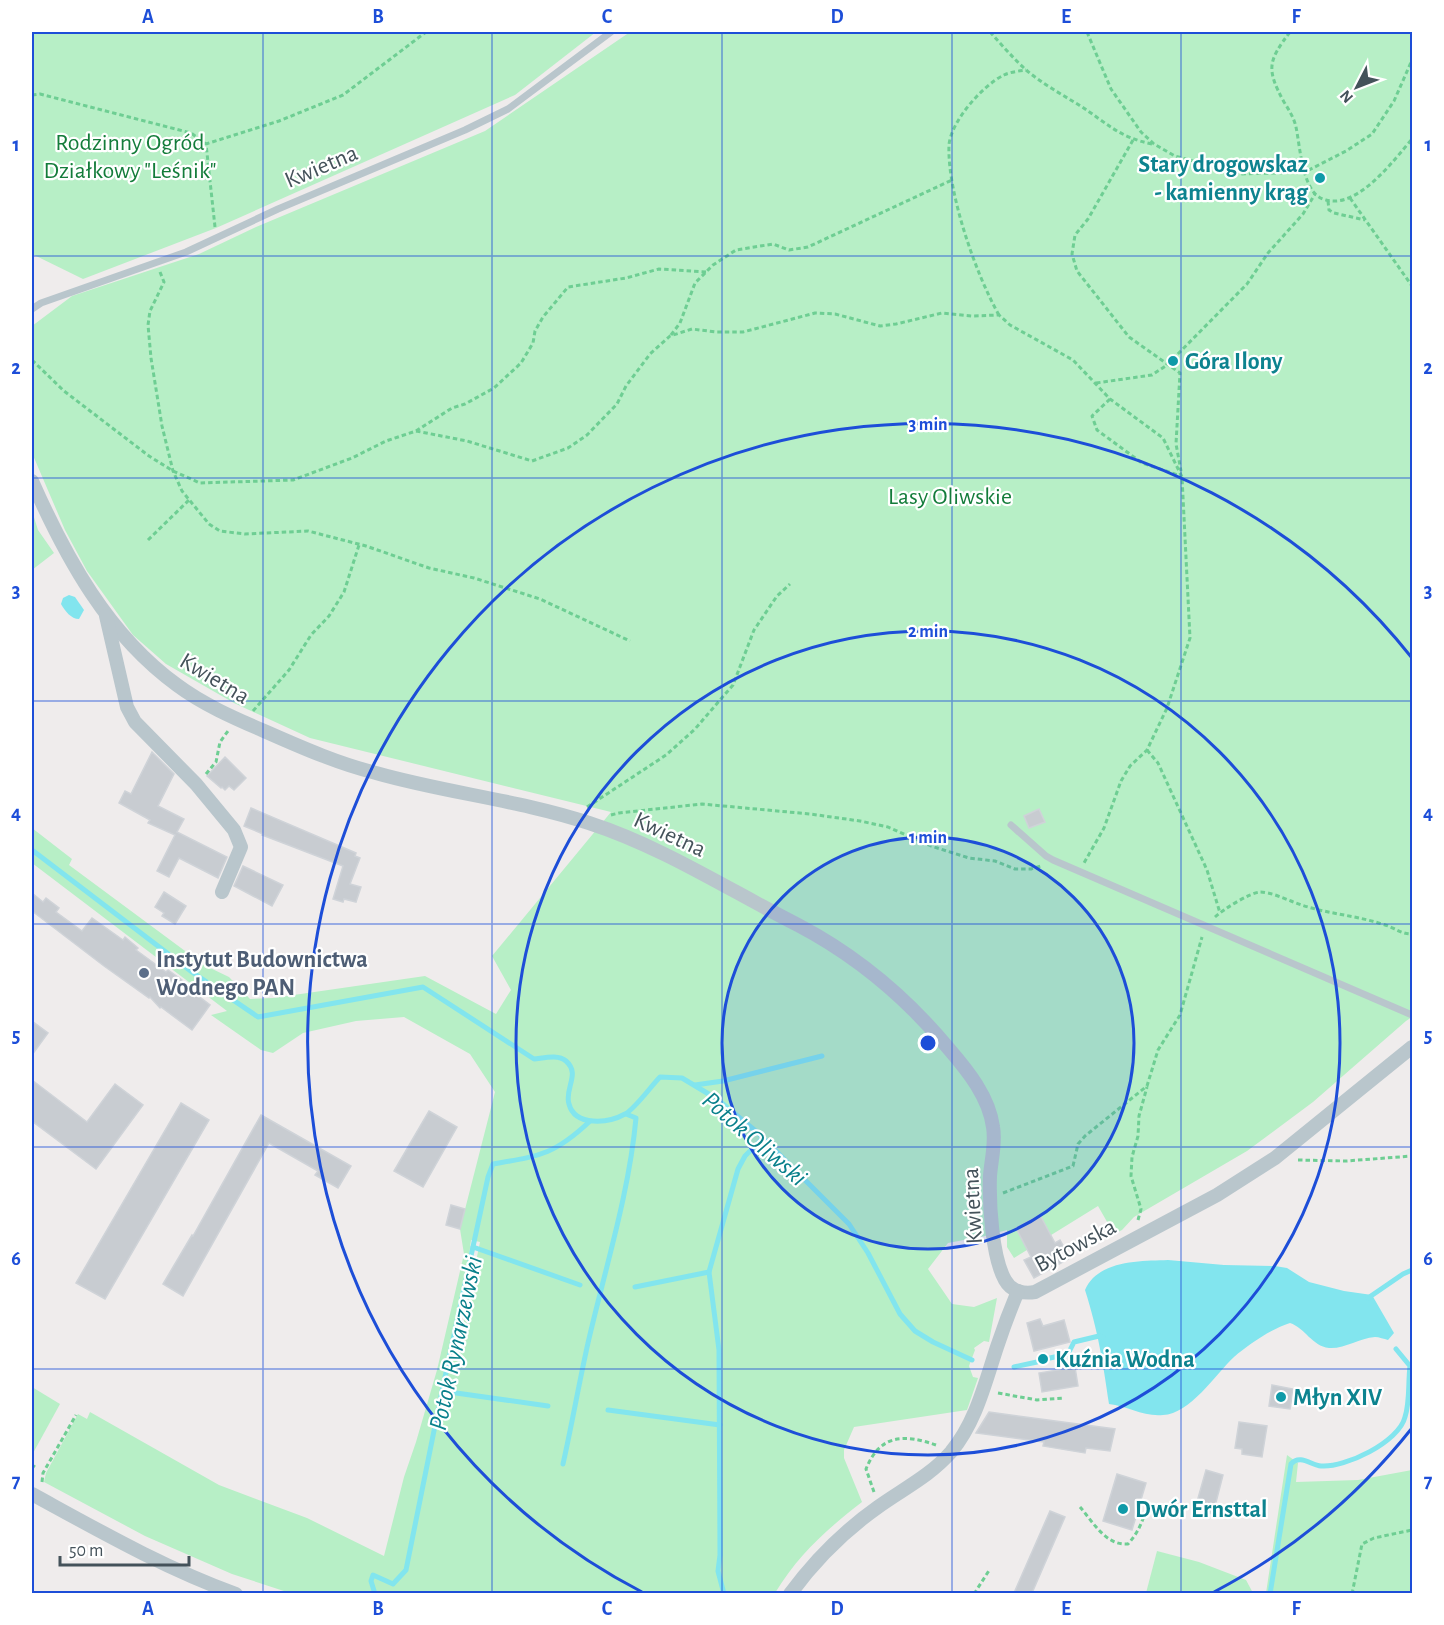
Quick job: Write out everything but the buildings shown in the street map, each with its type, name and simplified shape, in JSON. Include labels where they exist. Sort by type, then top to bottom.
[{"type":"street","name":"Kwietna","points":[[32,481],[58,538],[105,614],[146,659],[176,685],[202,702],[328,758],[378,774],[516,803],[589,823],[657,851],[828,940],[893,988],[925,1020],[967,1070],[987,1105],[994,1130],[990,1181],[993,1240],[1005,1282],[1018,1292]]},
{"type":"street","name":"Kwietna","points":[[105,614],[126,701],[135,722],[196,784],[234,830],[241,847],[222,892]]},
{"type":"street","name":"Bytowska","points":[[790,1593],[820,1556],[846,1531],[879,1506],[923,1478],[952,1450],[964,1433],[980,1400],[990,1387],[997,1348],[1018,1292],[1024,1294],[1035,1292],[1217,1195],[1275,1158],[1413,1047]]},
{"type":"street","points":[[37,1490],[176,1570],[236,1593]]},
{"type":"lane","name":"Kwietna","points":[[32,309],[41,303],[186,252],[278,209],[455,135],[508,109],[610,32]]},
{"type":"lane","points":[[1011,825],[1053,860],[1413,1015]]},
{"type":"path","points":[[206,144],[279,121],[343,95],[426,32]]},
{"type":"path","points":[[990,32],[1026,70],[1100,121],[1133,140],[1154,144]]},
{"type":"path","points":[[1087,32],[1111,89],[1135,125],[1154,144],[1174,156],[1240,174],[1305,171],[1346,151],[1372,134],[1394,101],[1413,60]]},
{"type":"path","points":[[1290,32],[1271,60],[1272,70],[1277,88],[1295,121],[1305,171],[1315,194],[1328,201],[1336,202],[1362,192],[1413,139]]},
{"type":"path","points":[[1026,70],[1005,74],[963,111],[949,143],[952,180],[970,246],[987,295],[999,315],[1010,325],[1073,360],[1110,399],[1163,438],[1182,477]]},
{"type":"path","points":[[32,95],[40,94],[190,133],[206,144],[218,238]]},
{"type":"path","points":[[1080,872],[1104,828],[1121,781],[1130,766],[1147,750],[1167,708],[1190,638],[1182,477],[1176,444],[1180,373],[1129,337],[1077,271],[1072,254],[1075,235],[1088,219],[1133,140]]},
{"type":"path","points":[[416,431],[467,441],[532,461],[568,448],[602,421],[617,404],[626,386],[650,354],[670,336],[680,323],[695,283],[736,250],[773,244],[789,250],[808,247],[952,180]]},
{"type":"path","points":[[1096,383],[1152,375],[1167,365],[1247,284],[1268,253],[1303,214],[1315,194]]},
{"type":"path","points":[[1350,198],[1413,286]]},
{"type":"path","points":[[1328,201],[1329,210],[1334,213],[1367,220]]},
{"type":"path","points":[[149,266],[158,270],[164,282],[150,311],[148,325],[162,426],[173,471],[189,500],[209,524],[220,531],[245,534],[308,531],[359,544],[429,568],[474,578],[540,599],[630,641]]},
{"type":"path","points":[[32,360],[64,392],[149,456],[173,471],[200,483],[293,480],[352,458],[386,441],[416,431],[452,408],[481,396],[521,363],[533,343],[535,331],[543,317],[568,287],[626,278],[659,269],[706,272]]},
{"type":"path","points":[[670,336],[692,329],[743,332],[815,313],[835,314],[880,326],[942,313],[972,316],[999,315]]},
{"type":"path","points":[[1110,399],[1092,416],[1097,430],[1142,463],[1182,477]]},
{"type":"path","points":[[148,540],[189,500]]},
{"type":"path","points":[[196,784],[216,762],[220,742],[230,728],[246,723],[255,707],[289,670],[311,635],[330,616],[344,592],[359,544]]},
{"type":"path","points":[[571,818],[666,755],[695,729],[733,685],[754,630],[777,596],[790,584]]},
{"type":"path","points":[[1147,750],[1158,763],[1207,870],[1220,913]]},
{"type":"path","points":[[589,823],[619,813],[702,804],[742,807],[810,814],[888,827],[931,846],[969,858],[995,861],[1015,869],[1031,869],[1053,860]]},
{"type":"path","points":[[1136,1228],[1141,1209],[1131,1176],[1139,1116],[1158,1050],[1180,1015],[1206,926],[1220,913],[1247,897],[1261,892],[1320,912],[1364,919],[1385,924],[1403,934],[1413,934]]},
{"type":"path","points":[[991,1197],[1073,1166],[1078,1144],[1085,1136],[1147,1086]]},
{"type":"path","points":[[1275,1158],[1346,1161],[1413,1156]]},
{"type":"path","points":[[990,1387],[1037,1400],[1064,1398]]},
{"type":"path","points":[[37,1490],[43,1473],[76,1415]]},
{"type":"path","points":[[879,1506],[866,1469],[871,1457],[881,1446],[899,1437],[916,1438],[952,1450]]},
{"type":"path","points":[[1080,1508],[1107,1539],[1122,1544],[1128,1544],[1134,1538],[1145,1514]]},
{"type":"path","points":[[1352,1593],[1362,1544],[1374,1538],[1413,1530]]},
{"type":"path","points":[[974,1593],[990,1569]]},
{"type":"green space","name":"Rodzinny Ogród Działkowy \"Leśnik\"","points":[[32,32],[596,32],[515,95],[216,228],[83,279],[32,254]]},
{"type":"green space","name":"Lasy Oliwskie","points":[[630,32],[1412,32],[1412,1017],[1313,1102],[1247,1151],[1134,1217],[1122,1230],[1114,1234],[1098,1206],[1014,1258],[1007,1247],[1007,1230],[948,1243],[928,1269],[952,1304],[974,1307],[997,1298],[989,1342],[984,1341],[974,1348],[969,1366],[973,1377],[978,1378],[967,1410],[854,1427],[844,1450],[844,1458],[862,1502],[814,1543],[775,1593],[290,1593],[232,1574],[145,1536],[44,1482],[46,1473],[78,1414],[87,1419],[90,1412],[219,1485],[307,1518],[384,1556],[404,1477],[437,1370],[464,1254],[460,1229],[495,1092],[470,1054],[404,1017],[356,1021],[303,1033],[273,1053],[261,1050],[211,1015],[227,1011],[32,863],[32,828],[72,859],[69,865],[204,965],[229,977],[250,999],[273,998],[425,976],[496,1014],[511,990],[492,956],[611,812],[310,738],[234,703],[166,664],[133,635],[87,571],[65,530],[32,453],[32,326],[72,296],[199,254],[256,227],[485,131]],"holes":[[[471,1240],[480,1242],[456,1360]]]},
{"type":"green space","points":[[32,511],[38,530],[54,553],[32,570]]},
{"type":"green space","points":[[32,1387],[60,1404],[32,1455]]},
{"type":"green space","points":[[1287,1455],[1298,1463],[1296,1482],[1358,1480],[1412,1470],[1412,1593],[1266,1593]]},
{"type":"green space","points":[[1157,1551],[1199,1562],[1246,1580],[1253,1593],[1146,1593]]},
{"type":"water","points":[[69,595],[75,597],[84,610],[79,619],[66,612],[61,604],[63,598]]},
{"type":"water","points":[[1168,1260],[1287,1268],[1309,1282],[1372,1295],[1394,1333],[1388,1340],[1377,1337],[1369,1338],[1341,1347],[1329,1348],[1318,1344],[1290,1323],[1246,1347],[1192,1401],[1173,1413],[1156,1415],[1109,1404],[1100,1347],[1085,1290],[1091,1280],[1100,1273],[1121,1264]]},
{"type":"waterway","name":"Potok Oliwski","points":[[32,850],[192,972],[258,1017],[423,987],[534,1059],[555,1057],[566,1061],[572,1071],[569,1104],[572,1111],[585,1120],[602,1121],[618,1117],[629,1112],[660,1077],[682,1078],[717,1099],[758,1133],[849,1224],[868,1253],[900,1314],[915,1331],[972,1360]]},
{"type":"waterway","points":[[695,1085],[723,1081],[822,1056]]},
{"type":"waterway","points":[[563,1464],[588,1343],[628,1175],[636,1118],[626,1114]]},
{"type":"waterway","name":"Potok Rynarzewski","points":[[375,1594],[371,1581],[373,1575],[393,1584],[406,1570],[442,1391],[488,1177],[493,1164],[534,1156],[555,1148],[589,1122]]},
{"type":"waterway","points":[[724,1594],[718,1571],[720,1555],[719,1350],[709,1272],[738,1169],[745,1156],[763,1138]]},
{"type":"waterway","points":[[473,1247],[580,1285]]},
{"type":"waterway","name":"Potok Oliwski","points":[[1368,1298],[1412,1270]]},
{"type":"waterway","points":[[635,1287],[709,1272]]},
{"type":"waterway","name":"Potok Oliwski","points":[[1068,1354],[1074,1342],[1103,1337]]},
{"type":"waterway","points":[[1270,1594],[1291,1464],[1298,1460],[1321,1466],[1343,1463],[1370,1452],[1393,1435],[1401,1426],[1407,1411],[1410,1366],[1396,1349]]},
{"type":"waterway","name":"Potok Oliwski","points":[[1050,1358],[1068,1354],[1093,1358],[1108,1352]]},
{"type":"waterway","name":"Potok Oliwski","points":[[1014,1367],[1037,1362]]},
{"type":"waterway","points":[[442,1391],[548,1406]]},
{"type":"waterway","points":[[608,1410],[720,1425]]},
{"type":"place","name":"Stary drogowskaz - kamienny krąg","points":[[1320,178]]},
{"type":"place","name":"Góra Ilony","points":[[1173,361]]},
{"type":"place","name":"Instytut Budownictwa Wodnego PAN","points":[[144,973]]},
{"type":"place","name":"Kuźnia Wodna","points":[[1043,1359]]},
{"type":"place","name":"Młyn XIV","points":[[1281,1397]]},
{"type":"place","name":"Dwór Ernsttal","points":[[1123,1509]]}]
